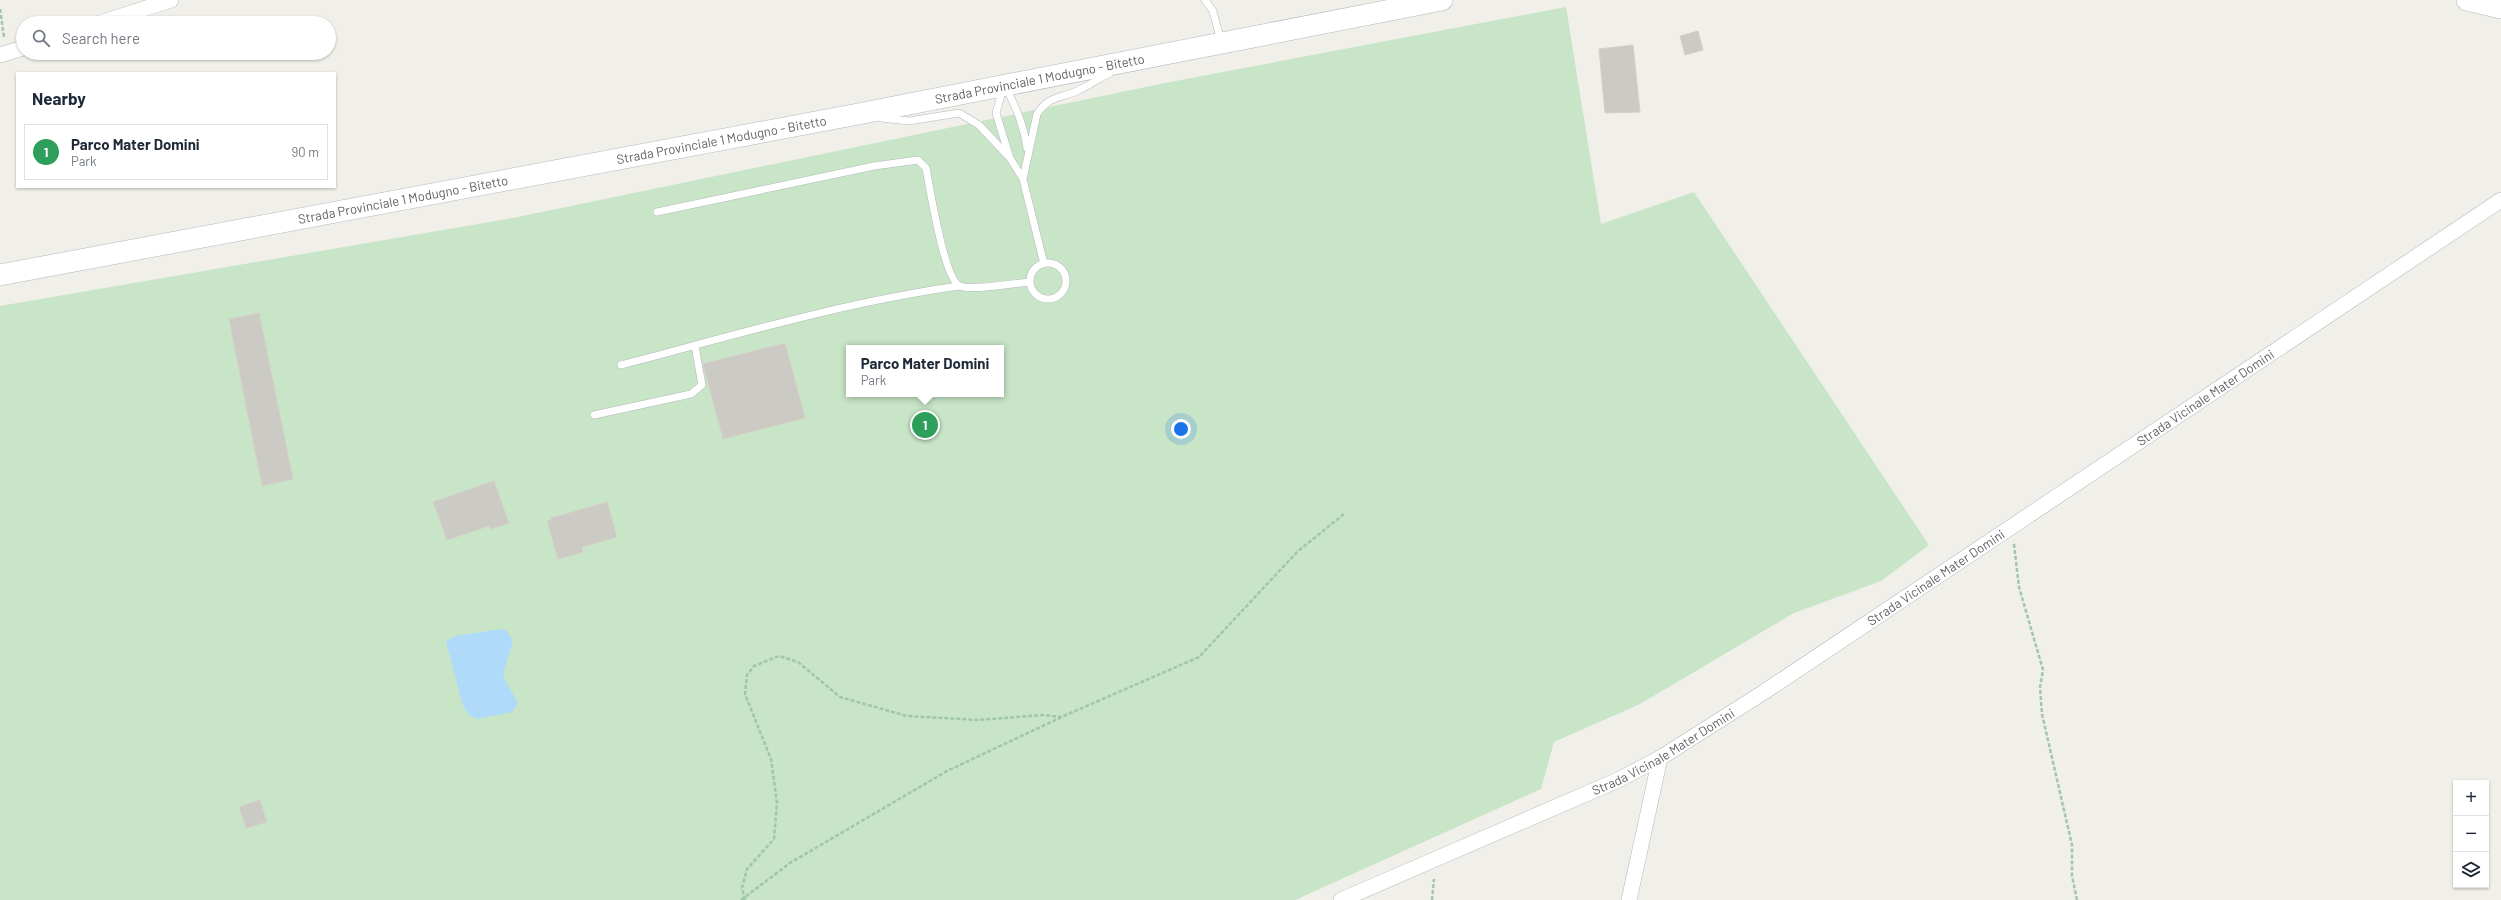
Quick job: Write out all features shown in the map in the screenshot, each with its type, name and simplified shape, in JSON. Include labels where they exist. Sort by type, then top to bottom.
[{"type":"main road","name":"Strada Provinciale 1 Modugno - Bitetto","points":[[0,275],[853,114],[1442,0]]},
{"type":"main road","points":[[2467,0],[2501,8]]},
{"type":"street","points":[[122,16],[171,0]]},
{"type":"street","points":[[2,54],[16,50]]},
{"type":"street","name":"Strada Vicinale Mater Domini","points":[[1341,900],[1618,780],[1660,758],[1764,692],[2007,528],[2501,200]]},
{"type":"street","points":[[1629,900],[1660,758]]},
{"type":"lane","points":[[1205,0],[1213,11],[1222,42]]},
{"type":"lane","points":[[1023,179],[1037,114],[1049,99],[1079,90],[1133,59]]},
{"type":"lane","points":[[1004,84],[1014,102],[1025,132],[1028,152]]},
{"type":"lane","points":[[1004,84],[996,113],[1010,158]]},
{"type":"lane","points":[[853,114],[909,121],[958,113],[979,125],[1010,158],[1023,179],[1044,264]]},
{"type":"lane","points":[[657,212],[874,166],[918,160],[926,168],[944,256],[952,280],[958,286]]},
{"type":"lane","points":[[1044,264],[1055,265],[1064,272],[1066,284],[1060,294],[1056,297],[1044,298],[1034,292],[1030,282],[1034,270],[1044,264]]},
{"type":"lane","points":[[621,365],[814,316],[926,290],[958,286],[976,287],[1030,282]]},
{"type":"lane","points":[[594,415],[691,394],[702,385],[695,346]]},
{"type":"path","points":[[0,9],[2,54]]},
{"type":"path","points":[[743,899],[790,863],[947,771],[1062,717],[1199,657],[1297,552],[1344,514]]},
{"type":"path","points":[[2007,528],[2015,545],[2019,587],[2043,670],[2040,687],[2042,714],[2072,845],[2072,876],[2077,900]]},
{"type":"path","points":[[743,899],[742,888],[747,869],[774,840],[777,803],[771,759],[745,694],[746,676],[754,666],[779,656],[798,662],[840,697],[906,716],[978,720],[1043,715],[1062,717]]},
{"type":"green space","points":[[1566,7],[1601,224],[1694,192],[1929,545],[1881,581],[1794,613],[1640,704],[1554,742],[1541,789],[1295,900],[0,900],[0,306],[513,218],[1165,83]]},
{"type":"water","points":[[501,629],[506,630],[513,640],[503,676],[518,703],[512,712],[477,719],[469,715],[463,706],[446,641],[455,636]]},
{"type":"building","points":[[1698,31],[1703,50],[1685,55],[1680,36]]},
{"type":"building","points":[[1633,45],[1640,112],[1605,113],[1599,49]]},
{"type":"building","points":[[259,313],[293,479],[262,486],[229,319]]},
{"type":"building","points":[[785,343],[805,418],[723,439],[703,364]]},
{"type":"building","points":[[494,481],[509,523],[491,529],[489,526],[447,540],[433,502]]},
{"type":"building","points":[[607,502],[617,537],[582,547],[583,552],[558,559],[547,521],[551,520],[551,518]]},
{"type":"building","points":[[260,800],[267,822],[246,828],[239,807]]},
{"type":"place","name":"Parco Mater Domini","points":[[925,425]]}]
